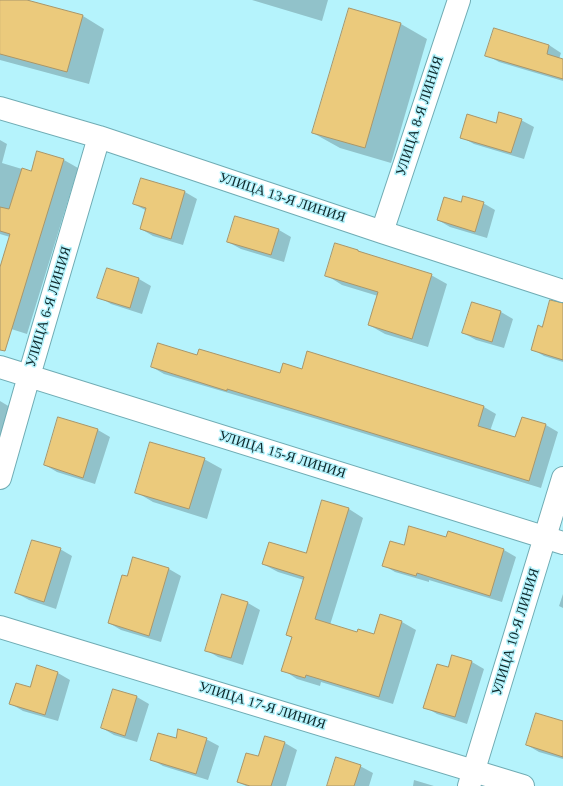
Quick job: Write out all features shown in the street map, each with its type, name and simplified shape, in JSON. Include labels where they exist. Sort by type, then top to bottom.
[{"type":"street","name":"УЛИЦА 8-Я ЛИНИЯ","points":[[382,232],[459,0]]},
{"type":"street","name":"УЛИЦА 13-Я ЛИНИЯ","points":[[0,108],[99,137],[563,291]]},
{"type":"street","name":"УЛИЦА 6-Я ЛИНИЯ","points":[[0,478],[99,137]]},
{"type":"street","name":"УЛИЦА 15-Я ЛИНИЯ","points":[[0,367],[554,541]]},
{"type":"street","name":"УЛИЦА 10-Я ЛИНИЯ","points":[[472,779],[554,541],[563,478]]},
{"type":"street","name":"УЛИЦА 17-Я ЛИНИЯ","points":[[0,626],[472,779],[524,786]]},
{"type":"building","points":[[0,0],[27,0],[83,15],[67,72],[0,54]]},
{"type":"building","points":[[349,8],[401,23],[365,148],[312,133]]},
{"type":"building","points":[[494,28],[549,45],[547,54],[563,59],[563,79],[485,56]]},
{"type":"building","points":[[499,112],[522,119],[511,153],[460,138],[467,114],[496,123]]},
{"type":"building","points":[[37,151],[64,159],[5,351],[0,350],[0,267],[10,234],[0,231],[0,207],[9,209],[22,168],[31,171]]},
{"type":"building","points":[[141,178],[185,191],[171,239],[140,229],[146,208],[133,204]]},
{"type":"building","points":[[463,196],[484,202],[475,232],[437,220],[444,197],[461,202]]},
{"type":"building","points":[[235,216],[279,229],[271,255],[227,242]]},
{"type":"building","points":[[335,243],[432,274],[412,339],[368,325],[378,292],[325,276]]},
{"type":"building","points":[[107,268],[139,278],[130,308],[97,298]]},
{"type":"building","points":[[550,300],[563,303],[563,360],[531,350],[538,325],[542,327]]},
{"type":"building","points":[[472,302],[501,311],[492,342],[462,333]]},
{"type":"building","points":[[158,343],[197,355],[199,349],[280,373],[283,363],[302,369],[307,351],[484,406],[478,426],[515,437],[522,417],[546,424],[529,481],[151,367]]},
{"type":"building","points":[[58,417],[98,429],[83,478],[44,465]]},
{"type":"building","points":[[150,442],[205,458],[189,509],[135,493]]},
{"type":"building","points":[[322,500],[349,508],[315,619],[357,632],[358,629],[374,634],[380,614],[402,621],[379,697],[306,675],[305,678],[281,671],[292,637],[286,635],[304,577],[262,564],[269,542],[306,553]]},
{"type":"building","points":[[409,526],[446,537],[448,531],[504,549],[490,596],[417,573],[416,576],[382,566],[390,541],[404,545]]},
{"type":"building","points":[[32,540],[61,548],[44,602],[15,593]]},
{"type":"building","points":[[133,557],[169,568],[149,636],[108,623],[122,575],[127,576]]},
{"type":"building","points":[[222,594],[248,602],[231,658],[205,651]]},
{"type":"building","points":[[452,655],[472,661],[455,717],[423,708],[437,664],[448,667]]},
{"type":"building","points":[[37,665],[58,672],[45,715],[9,704],[16,683],[30,687]]},
{"type":"building","points":[[113,689],[137,696],[125,736],[101,728]]},
{"type":"building","points":[[536,713],[563,721],[563,757],[526,745]]},
{"type":"building","points":[[178,729],[207,738],[196,774],[150,760],[158,733],[176,738]]},
{"type":"building","points":[[265,736],[285,742],[271,786],[250,786],[237,782],[246,753],[258,756]]},
{"type":"building","points":[[336,757],[361,765],[354,786],[327,786]]}]
